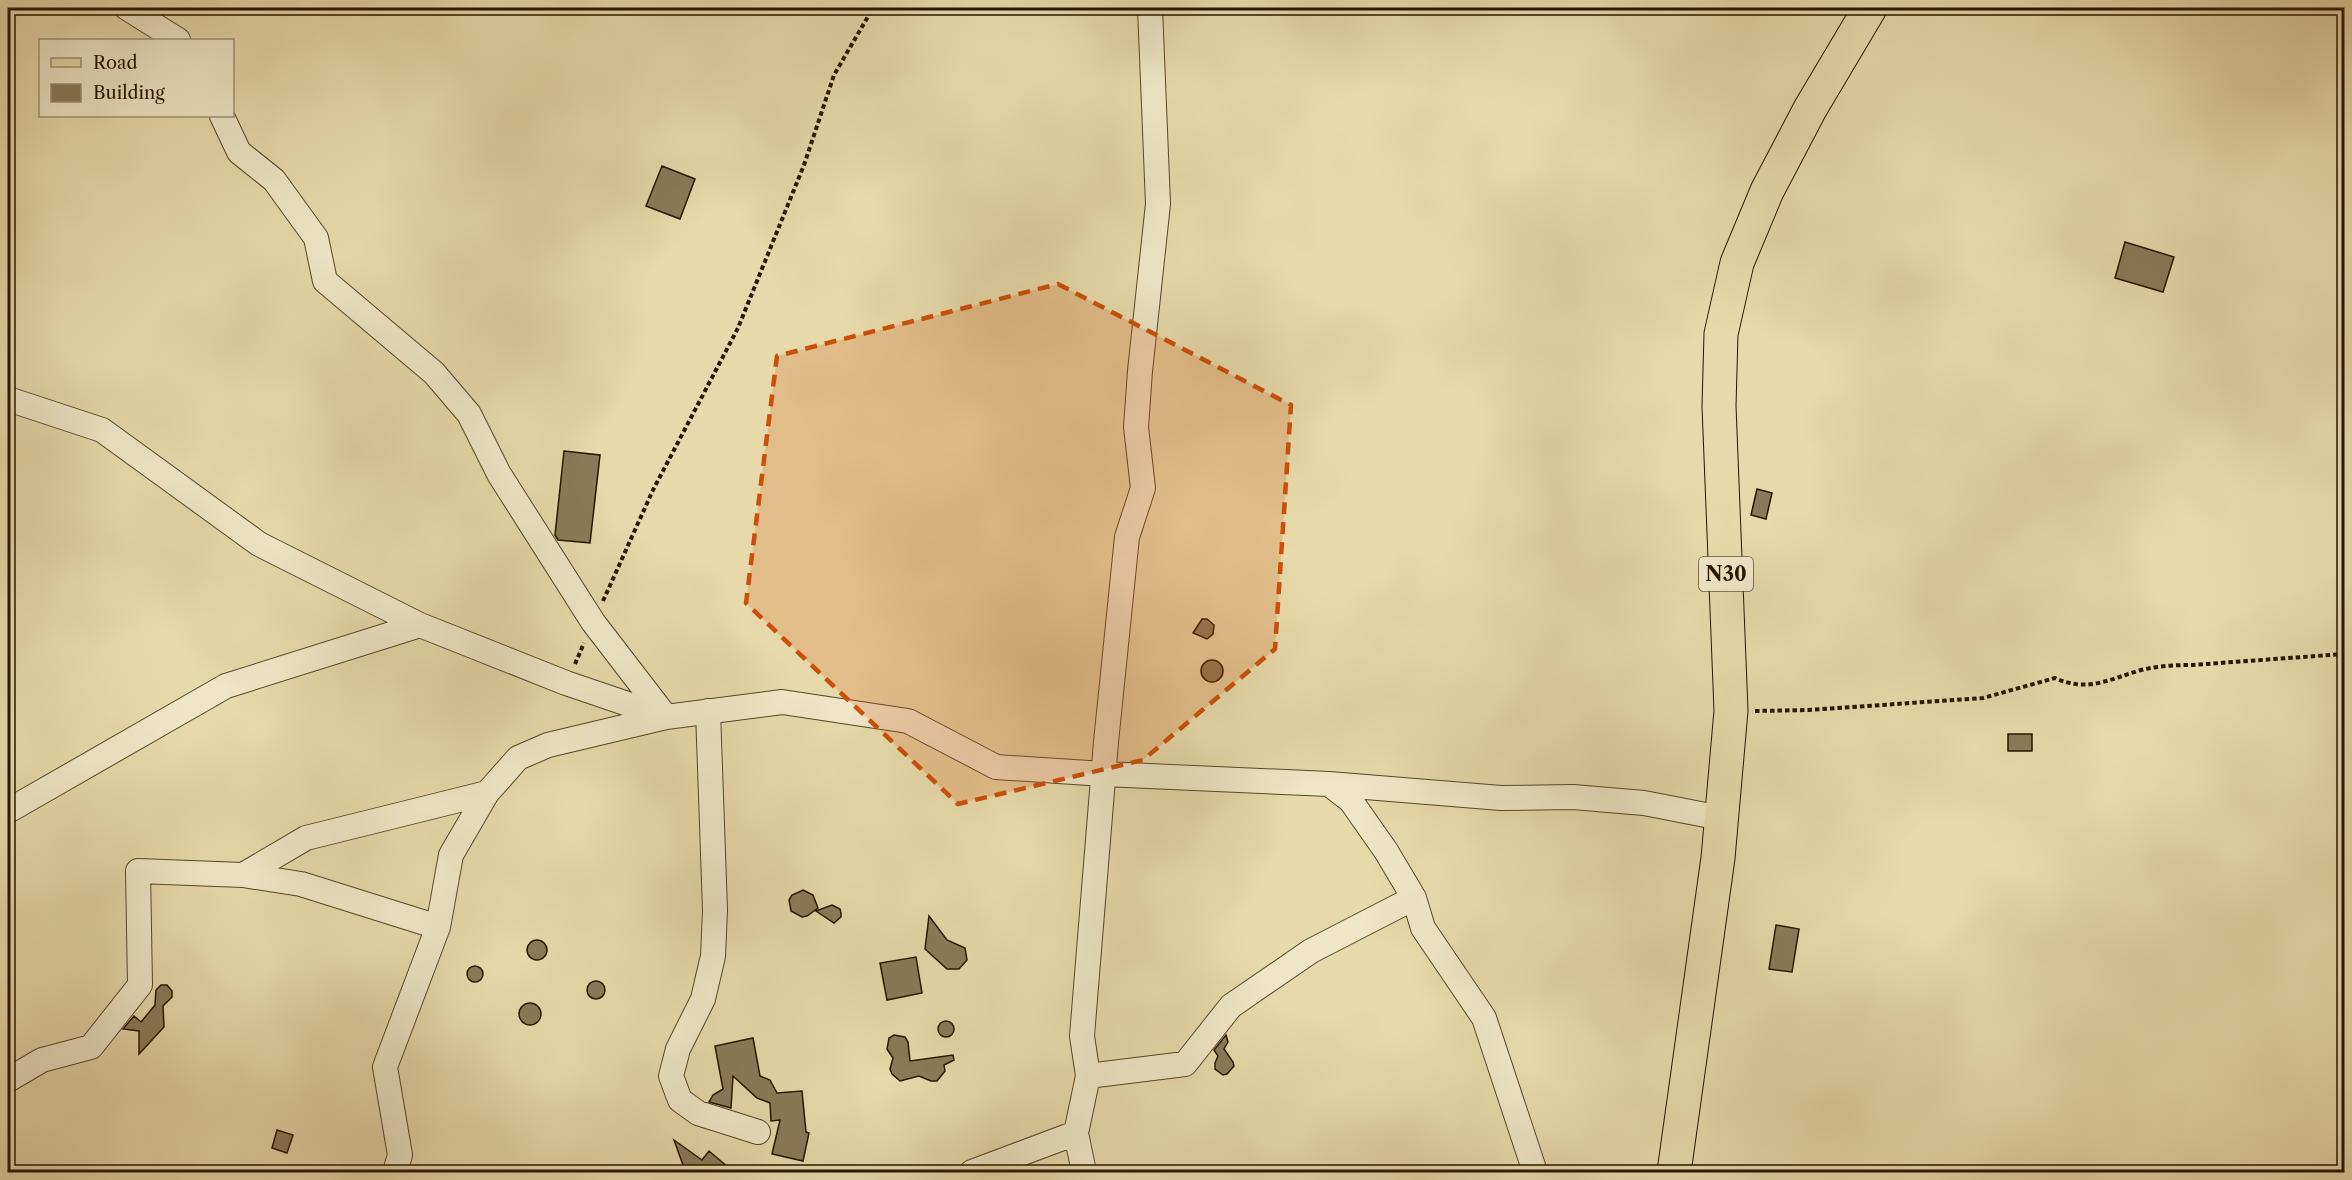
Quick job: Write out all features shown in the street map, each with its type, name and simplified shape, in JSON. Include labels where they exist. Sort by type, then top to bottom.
[{"type":"main road","name":"N30","points":[[1674,1173],[1721,818],[1731,711],[1719,406],[1721,334],[1737,263],[1767,191],[1810,109],[1870,8]]},
{"type":"street","points":[[127,8],[176,39]]},
{"type":"street","points":[[1084,1173],[1076,1133],[1088,1076],[1082,1036],[1104,774],[1127,537],[1143,488],[1136,427],[1158,204],[1150,8]]},
{"type":"street","points":[[222,117],[239,152],[273,180],[316,238],[325,281],[434,373],[469,414],[499,474],[593,622],[666,717]]},
{"type":"street","points":[[8,399],[102,430],[259,544],[420,625],[566,684],[666,717]]},
{"type":"street","points":[[8,811],[226,686],[420,625]]},
{"type":"street","points":[[395,1173],[400,1155],[385,1067],[438,927],[451,855],[487,793],[518,758],[548,745],[666,717],[782,702],[908,721],[996,767],[1329,784],[1502,798],[1574,797],[1644,803],[1721,818]]},
{"type":"street","points":[[708,711],[715,910],[713,956],[703,999],[678,1049],[671,1076],[680,1100],[698,1113],[758,1132]]},
{"type":"street","points":[[1329,784],[1351,801],[1386,851],[1414,898],[1423,928],[1484,1018],[1535,1173]]},
{"type":"street","points":[[243,875],[306,838],[487,793]]},
{"type":"street","points":[[8,1080],[42,1060],[91,1047],[140,985],[138,871],[243,875],[301,884],[438,927]]},
{"type":"street","points":[[1088,1076],[1185,1064],[1231,1006],[1311,951],[1414,898]]},
{"type":"street","points":[[972,1173],[1076,1133]]},
{"type":"path","points":[[566,684],[653,490],[738,328],[804,165],[834,75],[873,8]]},
{"type":"path","points":[[1731,711],[1809,710],[1983,698],[2055,678],[2069,685],[2090,686],[2144,670],[2172,665],[2344,654]]},
{"type":"highlighted area","points":[[1058,284],[1291,405],[1275,649],[1143,760],[958,804],[746,603],[777,356]]},
{"type":"building","points":[[662,166],[695,179],[680,219],[646,206]]},
{"type":"building","points":[[2125,242],[2174,257],[2163,292],[2115,278]]},
{"type":"building","points":[[564,451],[600,455],[590,543],[558,540],[555,535]]},
{"type":"building","points":[[1757,489],[1772,493],[1766,519],[1751,515]]},
{"type":"building","points":[[1202,619],[1207,619],[1214,625],[1213,634],[1207,639],[1193,633]]},
{"type":"building","points":[[1212,660],[1220,663],[1223,671],[1220,679],[1212,682],[1204,679],[1201,671],[1204,663]]},
{"type":"building","points":[[2008,734],[2032,734],[2032,751],[2008,751]]},
{"type":"building","points":[[803,890],[813,895],[818,908],[802,917],[791,911],[789,900],[792,895]]},
{"type":"building","points":[[832,905],[840,909],[841,913],[841,917],[834,923],[816,911]]},
{"type":"building","points":[[929,916],[947,940],[965,948],[967,960],[959,969],[947,969],[925,949]]},
{"type":"building","points":[[1776,925],[1799,929],[1792,972],[1769,969]]},
{"type":"building","points":[[537,940],[544,943],[547,950],[544,957],[537,960],[530,957],[527,950],[530,943]]},
{"type":"building","points":[[916,957],[922,993],[887,1000],[880,963]]},
{"type":"building","points":[[472,966],[478,966],[483,974],[481,980],[472,982],[467,977],[467,971]]},
{"type":"building","points":[[596,981],[602,984],[605,990],[602,996],[596,999],[590,996],[587,990],[590,984]]},
{"type":"building","points":[[161,985],[167,985],[172,991],[172,997],[163,1006],[164,1027],[139,1054],[139,1031],[123,1029],[134,1016],[141,1022],[155,1005],[156,990]]},
{"type":"building","points":[[530,1003],[538,1006],[541,1014],[538,1022],[530,1025],[522,1022],[519,1014],[522,1006]]},
{"type":"building","points":[[943,1021],[949,1021],[954,1029],[952,1035],[943,1037],[938,1032],[938,1026]]},
{"type":"building","points":[[894,1035],[905,1037],[908,1042],[910,1061],[953,1055],[954,1060],[944,1065],[945,1071],[937,1081],[919,1076],[900,1081],[892,1074],[890,1069],[893,1058],[887,1049],[889,1038]]},
{"type":"building","points":[[1226,1035],[1228,1042],[1224,1049],[1234,1066],[1223,1075],[1215,1069],[1218,1056],[1214,1050]]},
{"type":"building","points":[[753,1038],[760,1076],[770,1080],[777,1093],[802,1091],[806,1132],[809,1133],[803,1161],[772,1154],[780,1120],[771,1121],[770,1103],[757,1098],[733,1076],[731,1108],[709,1102],[713,1095],[723,1089],[715,1046]]},
{"type":"building","points":[[277,1130],[293,1135],[287,1153],[272,1148]]},
{"type":"building","points":[[674,1140],[702,1160],[709,1151],[735,1173],[692,1173],[683,1165]]}]
